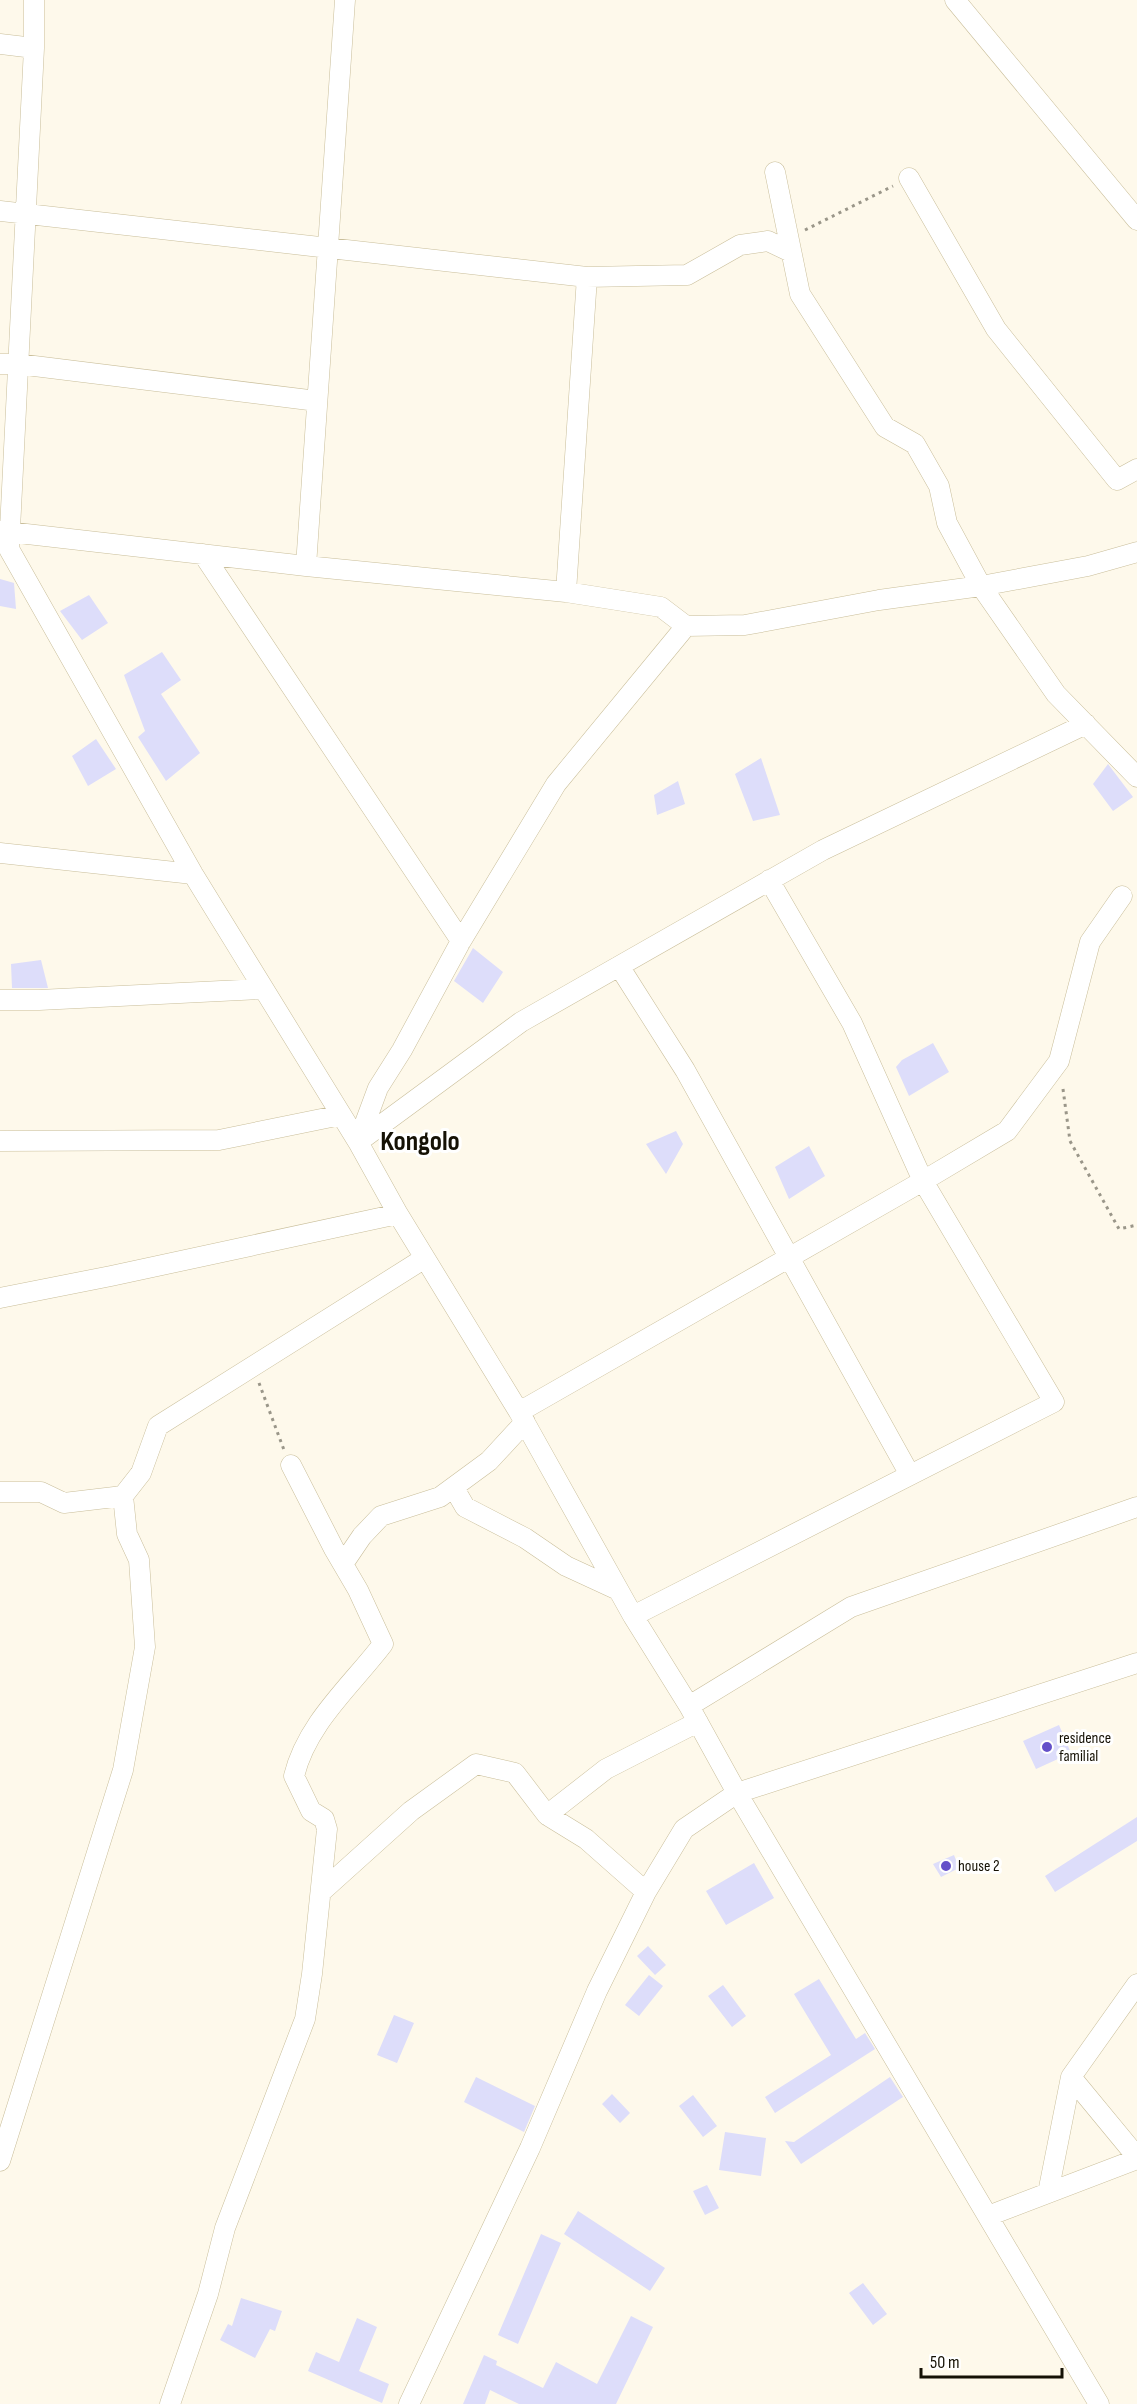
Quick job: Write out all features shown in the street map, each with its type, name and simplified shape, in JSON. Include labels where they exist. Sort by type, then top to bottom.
[{"type":"street","points":[[34,0],[26,214],[9,364],[5,531],[9,549],[193,874],[358,1142],[398,1214],[522,1417],[633,1616],[1099,2404]]},
{"type":"street","points":[[306,566],[345,0]]},
{"type":"street","points":[[955,0],[1137,220]]},
{"type":"street","points":[[0,44],[34,48]]},
{"type":"street","points":[[775,172],[800,294],[885,427],[915,444],[939,486],[947,523],[981,586],[1056,694],[1137,777]]},
{"type":"street","points":[[909,178],[996,329],[1117,480],[1137,469]]},
{"type":"street","points":[[0,211],[329,246],[587,277],[687,275],[740,245],[768,241],[790,245]]},
{"type":"street","points":[[566,592],[587,277]]},
{"type":"street","points":[[9,364],[317,401]]},
{"type":"street","points":[[5,531],[306,566],[566,592],[661,607],[686,626],[745,625],[879,600],[981,586],[1088,566],[1137,552]]},
{"type":"street","points":[[202,554],[461,941]]},
{"type":"street","points":[[358,1142],[378,1088],[402,1050],[461,941],[556,784],[686,626]]},
{"type":"street","points":[[358,1142],[521,1022],[823,850],[1086,724]]},
{"type":"street","points":[[0,853],[193,874]]},
{"type":"street","points":[[633,1616],[1054,1402],[923,1181],[852,1023],[769,880]]},
{"type":"street","points":[[343,1564],[362,1536],[381,1516],[440,1497],[489,1461],[522,1417],[1007,1131],[1059,1061],[1090,942],[1122,896]]},
{"type":"street","points":[[620,966],[685,1070],[910,1475]]},
{"type":"street","points":[[0,1000],[263,989]]},
{"type":"street","points":[[0,1141],[219,1140],[341,1115]]},
{"type":"street","points":[[0,1298],[398,1214]]},
{"type":"street","points":[[0,2161],[85,1895],[125,1760],[145,1647],[139,1560],[127,1534],[123,1496],[141,1473],[158,1426],[425,1258]]},
{"type":"street","points":[[170,2404],[208,2294],[225,2228],[305,2019],[327,1830],[324,1819],[311,1811],[294,1776],[299,1755],[314,1727],[383,1644],[358,1590],[291,1465]]},
{"type":"street","points":[[454,1488],[465,1507],[525,1538],[566,1566],[618,1590]]},
{"type":"street","points":[[0,1492],[41,1492],[64,1503],[123,1496]]},
{"type":"street","points":[[547,1815],[606,1770],[851,1607],[1137,1507]]},
{"type":"street","points":[[409,2404],[530,2148],[597,1991],[646,1892],[684,1829],[737,1793],[1137,1664]]},
{"type":"street","points":[[321,1892],[411,1811],[476,1764],[515,1773],[547,1815],[586,1839],[646,1892]]},
{"type":"street","points":[[1048,2193],[1071,2077],[1137,1984]]},
{"type":"street","points":[[988,2216],[1137,2158],[1071,2077]]},
{"type":"path","points":[[790,245],[909,178]]},
{"type":"path","points":[[1059,1061],[1070,1141],[1119,1229],[1137,1225]]},
{"type":"path","points":[[253,1366],[275,1430],[291,1465]]},
{"type":"building","points":[[0,579],[14,583],[16,609],[0,606]]},
{"type":"building","points":[[89,595],[108,623],[82,640],[60,611]]},
{"type":"building","points":[[162,652],[181,680],[161,694],[200,753],[166,781],[138,737],[145,731],[124,675]]},
{"type":"building","points":[[96,739],[116,769],[88,786],[72,756]]},
{"type":"building","points":[[761,758],[780,815],[753,821],[735,774]]},
{"type":"building","points":[[1108,764],[1133,797],[1113,811],[1093,784]]},
{"type":"building","points":[[678,781],[685,804],[657,815],[654,795]]},
{"type":"building","points":[[473,948],[503,972],[483,1003],[454,981]]},
{"type":"building","points":[[41,960],[48,988],[12,988],[11,964]]},
{"type":"building","points":[[933,1043],[949,1072],[909,1096],[896,1067],[902,1060]]},
{"type":"building","points":[[676,1131],[683,1144],[666,1174],[646,1144]]},
{"type":"building","points":[[809,1146],[825,1176],[789,1199],[775,1167]]},
{"type":"building","name":"residence familial","points":[[1059,1725],[1071,1753],[1036,1769],[1023,1741]]},
{"type":"building","points":[[1137,1817],[1137,1841],[1055,1892],[1045,1876]]},
{"type":"building","name":"house 2","points":[[954,1855],[959,1868],[941,1877],[933,1864]]},
{"type":"building","points":[[754,1863],[774,1898],[726,1925],[706,1891]]},
{"type":"building","points":[[648,1946],[666,1965],[655,1975],[637,1956]]},
{"type":"building","points":[[649,1975],[663,1986],[639,2016],[625,2005]]},
{"type":"building","points":[[819,1979],[856,2039],[865,2033],[875,2049],[775,2113],[765,2097],[831,2055],[794,1994]]},
{"type":"building","points":[[723,1985],[746,2016],[732,2027],[708,1996]]},
{"type":"building","points":[[394,2015],[414,2023],[397,2063],[377,2055]]},
{"type":"building","points":[[476,2077],[535,2106],[524,2132],[464,2102]]},
{"type":"building","points":[[890,2077],[903,2097],[801,2164],[785,2141],[794,2142]]},
{"type":"building","points":[[612,2094],[630,2113],[620,2123],[602,2104]]},
{"type":"building","points":[[693,2095],[717,2126],[703,2137],[679,2106]]},
{"type":"building","points":[[725,2132],[766,2138],[761,2176],[719,2170]]},
{"type":"building","points":[[707,2185],[719,2208],[705,2215],[693,2191]]},
{"type":"building","points":[[578,2211],[665,2268],[650,2291],[564,2234]]},
{"type":"building","points":[[541,2234],[561,2243],[518,2344],[498,2335]]},
{"type":"building","points":[[863,2283],[887,2314],[873,2325],[849,2293]]},
{"type":"building","points":[[241,2298],[282,2311],[275,2331],[270,2329],[255,2358],[220,2340],[228,2324],[232,2326]]},
{"type":"building","points":[[631,2316],[653,2327],[616,2404],[519,2404],[490,2390],[485,2404],[463,2404],[484,2355],[497,2361],[496,2365],[543,2388],[556,2362],[597,2384]]},
{"type":"building","points":[[357,2318],[377,2327],[359,2371],[389,2384],[382,2403],[308,2371],[316,2352],[339,2362]]},
{"type":"place","name":"residence familial","points":[[1047,1747]]},
{"type":"place","name":"house 2","points":[[946,1866]]},
{"type":"district","name":"Kongolo","points":[[420,1141]]}]
